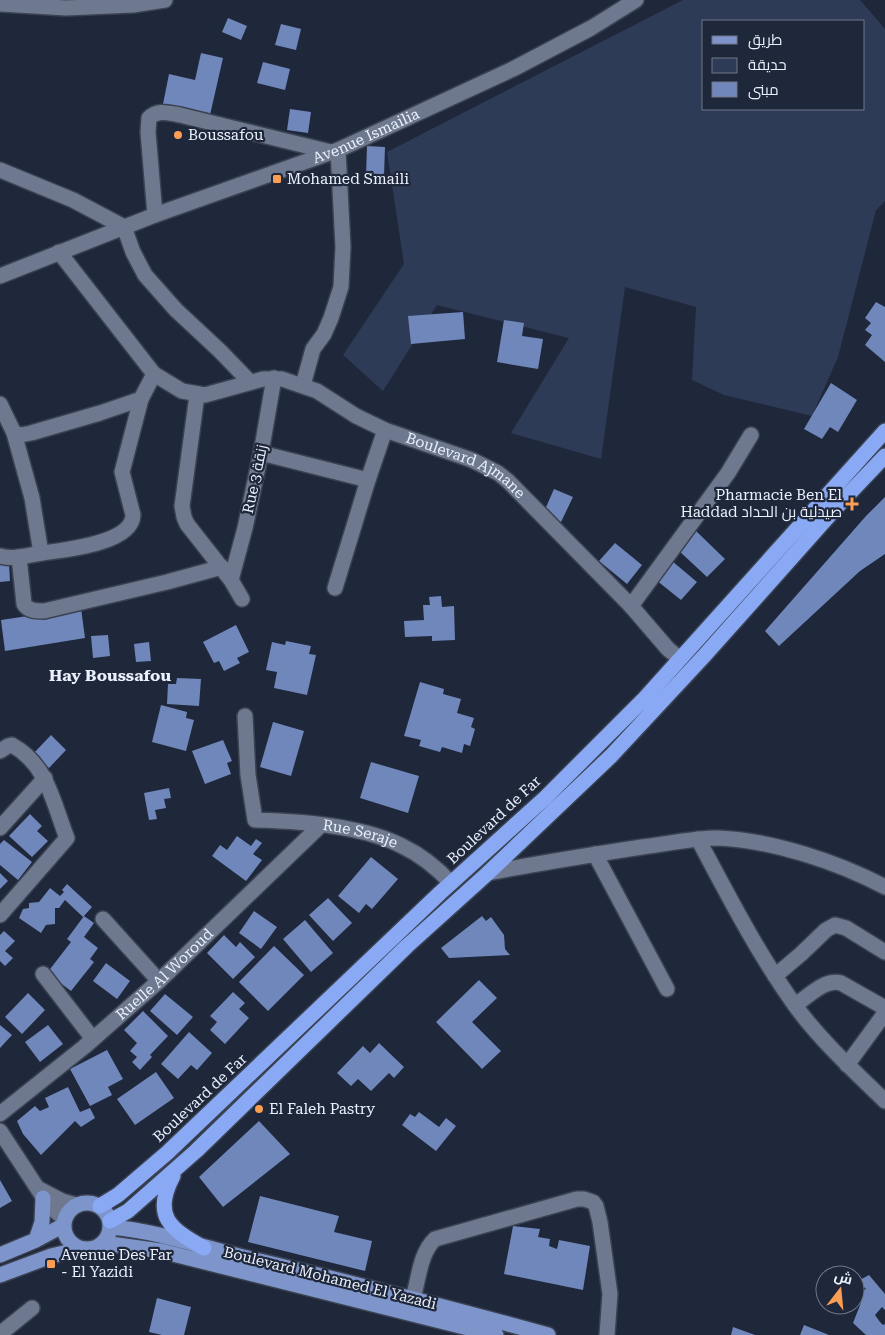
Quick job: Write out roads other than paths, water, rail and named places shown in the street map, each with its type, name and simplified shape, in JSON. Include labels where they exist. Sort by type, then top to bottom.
[{"type":"highway","name":"Boulevard de Far","points":[[100,1206],[118,1195],[167,1154],[451,883],[545,798],[645,698],[885,431]]},
{"type":"highway","points":[[110,1224],[128,1211],[178,1166],[407,946],[488,873],[611,756],[698,663],[842,501],[885,456]]},
{"type":"highway","points":[[178,1166],[164,1195],[163,1205],[174,1230],[204,1248]]},
{"type":"main road","points":[[36,1240],[42,1222],[40,1193]]},
{"type":"main road","points":[[0,1256],[36,1240],[64,1222],[71,1209],[76,1205],[88,1203],[100,1206],[108,1215],[110,1233],[103,1243],[92,1249],[80,1249],[51,1256],[0,1275]]},
{"type":"main road","points":[[64,1222],[66,1237],[80,1249]]},
{"type":"main road","name":"Boulevard Mohamed El Yazadi","points":[[110,1224],[413,1298],[548,1335]]},
{"type":"main road","name":"Boulevard Mohamed El Yazadi","points":[[103,1243],[161,1251],[496,1335]]},
{"type":"street","points":[[0,4],[66,8],[165,0]]},
{"type":"street","name":"Avenue Ismailia","points":[[0,276],[155,214],[335,151],[512,69],[591,28],[636,0]]},
{"type":"street","points":[[155,214],[148,132],[149,118],[156,113],[180,115],[335,151],[343,255],[341,287],[324,334],[313,349],[303,385]]},
{"type":"street","points":[[0,170],[73,200],[124,227],[133,252],[145,275],[176,310],[250,382]]},
{"type":"street","points":[[60,252],[154,374],[182,391],[197,395],[183,512],[187,524],[231,580],[242,599]]},
{"type":"street","points":[[0,556],[12,558],[82,548],[124,530],[132,522],[133,515],[122,472],[140,399],[154,374]]},
{"type":"street","name":"Boulevard Ajmane","points":[[197,395],[212,394],[250,382],[274,378],[303,385],[317,391],[356,416],[385,430],[472,460],[498,473],[631,606],[668,649],[679,658]]},
{"type":"street","name":"Rue 3 زنقة","points":[[231,580],[245,528],[261,453],[274,378]]},
{"type":"street","points":[[14,433],[21,435],[31,433],[140,399]]},
{"type":"street","points":[[0,404],[14,433],[32,498],[40,553]]},
{"type":"street","points":[[335,588],[385,430]]},
{"type":"street","points":[[631,606],[728,473],[751,435]]},
{"type":"street","points":[[261,453],[368,480]]},
{"type":"street","points":[[19,557],[24,604],[28,609],[36,611],[44,611],[222,568]]},
{"type":"street","name":"Rue Seraje","points":[[245,716],[248,775],[255,820],[321,825],[366,834],[401,845],[424,859],[451,883]]},
{"type":"street","points":[[0,751],[10,745],[21,750],[32,759],[45,778],[67,838],[0,915]]},
{"type":"street","points":[[0,828],[45,778]]},
{"type":"street","name":"Ruelle Al Woroud","points":[[0,1114],[93,1039],[159,981],[321,825]]},
{"type":"street","points":[[488,873],[595,854],[717,838],[748,841],[820,859],[885,886]]},
{"type":"street","points":[[698,839],[738,916],[795,1006],[847,1065],[885,1101]]},
{"type":"street","points":[[595,854],[667,989]]},
{"type":"street","points":[[103,919],[159,981]]},
{"type":"street","points":[[775,976],[826,930],[835,926],[846,928],[885,952]]},
{"type":"street","points":[[43,974],[93,1039]]},
{"type":"street","points":[[795,1006],[823,986],[835,982],[842,983],[885,1008]]},
{"type":"street","points":[[847,1065],[885,1013]]},
{"type":"street","points":[[1,1134],[49,1206],[64,1222]]},
{"type":"street","points":[[40,1193],[62,1202],[76,1205]]},
{"type":"street","points":[[413,1298],[425,1253],[429,1244],[435,1238],[584,1199],[593,1202],[596,1206],[600,1222],[610,1287],[607,1335]]},
{"type":"street","points":[[0,1334],[32,1308]]},
{"type":"place","name":"Boussafou","points":[[178,135]]},
{"type":"place","name":"Mohamed Smaili","points":[[277,179]]},
{"type":"place","name":"Pharmacie Ben El Haddad صيدلية بن الحداد","points":[[852,504]]},
{"type":"place","name":"El Faleh Pastry","points":[[259,1109]]},
{"type":"place","name":"Avenue Des Far - El Yazidi","points":[[51,1264]]},
{"type":"district","name":"Hay Boussafou","points":[[110,675]]}]
